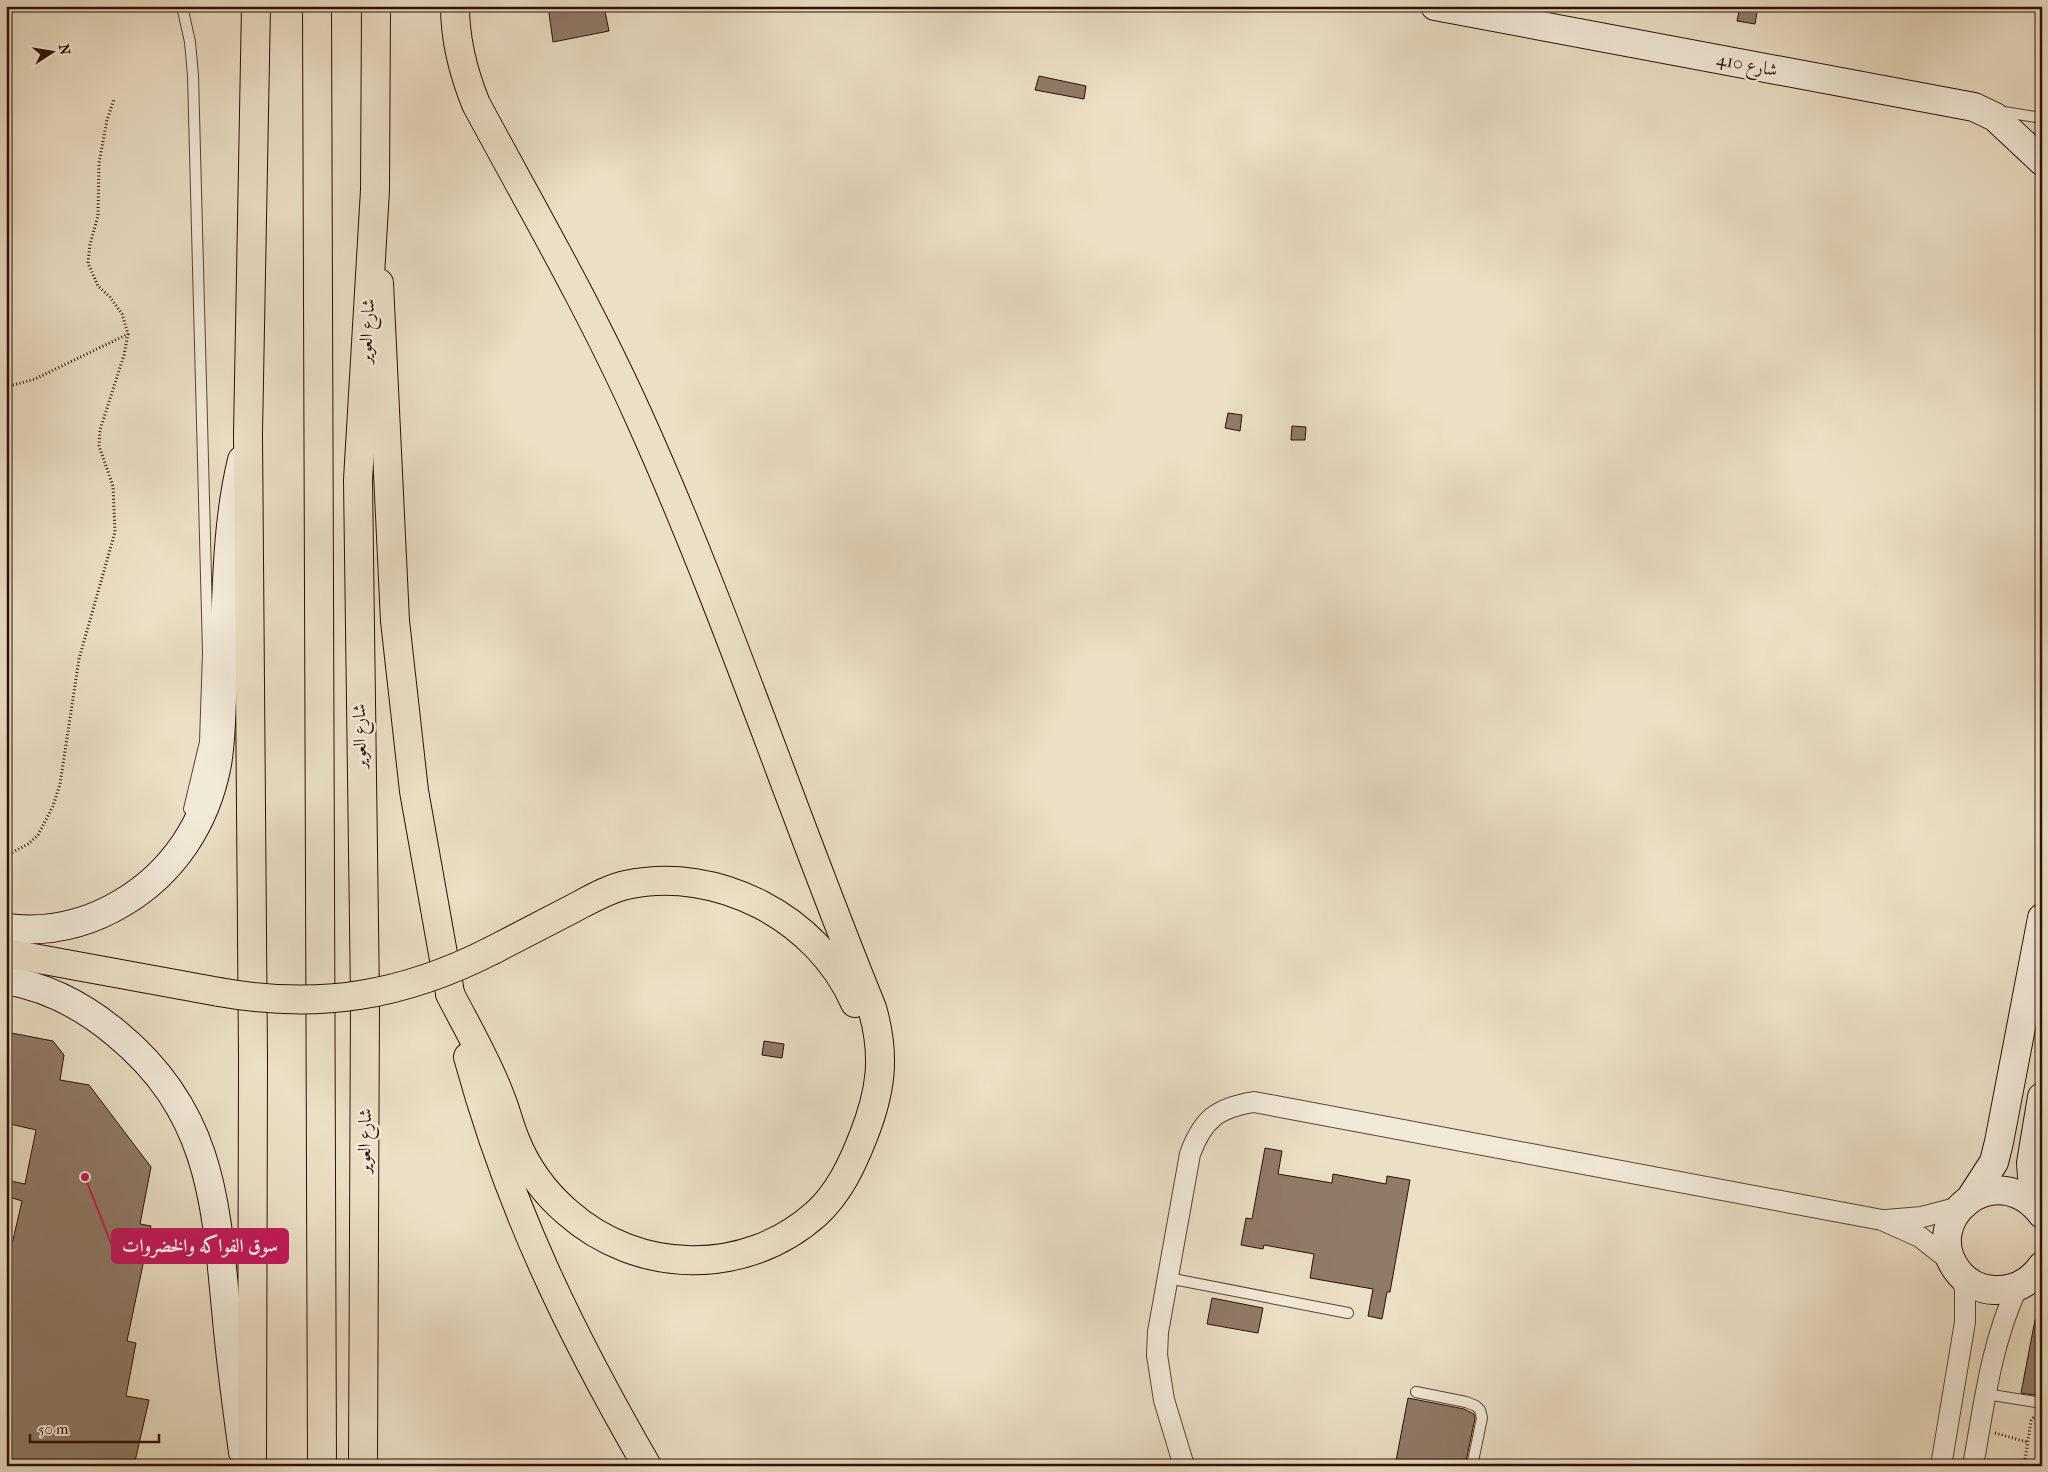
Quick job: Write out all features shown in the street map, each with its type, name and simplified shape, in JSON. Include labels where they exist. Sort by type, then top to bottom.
[{"type":"main road","points":[[252,1466],[253,1058],[248,434],[256,6]]},
{"type":"main road","points":[[317,6],[322,1466]]},
{"type":"main road","name":"شارع العوير","points":[[364,1466],[365,998],[358,480],[375,190],[376,6]]},
{"type":"main road","points":[[450,994],[500,1095],[515,1139],[538,1181],[552,1198],[583,1226],[620,1246],[640,1253],[680,1261],[701,1262],[743,1254],[782,1237],[816,1213],[844,1179],[864,1136],[874,1108],[880,1080],[879,1040],[872,1008],[715,598],[651,444],[601,336],[468,85],[457,44],[455,6]]},
{"type":"main road","points":[[375,190],[396,621],[414,791],[450,994],[482,1111],[520,1216],[566,1318],[647,1466]]},
{"type":"main road","points":[[6,953],[219,992],[275,1000],[304,1001],[361,996],[416,983],[452,970],[603,893],[624,885],[652,881],[708,885],[752,900],[779,915],[810,939],[840,975],[862,1018],[872,1065],[870,1112],[864,1136]]},
{"type":"street","name":"شارع 410","points":[[1435,6],[1974,107],[1995,117],[2042,161]]},
{"type":"street","points":[[6,928],[56,928],[88,919],[130,899],[161,874],[179,852],[198,823],[216,769],[234,499],[248,434]]},
{"type":"street","points":[[1941,1466],[1965,1322],[1965,1291],[1948,1248],[1948,1233],[1952,1219],[1985,1180],[1994,1162],[2042,918]]},
{"type":"street","points":[[6,980],[27,983],[56,995],[83,1009],[108,1026],[154,1068],[173,1092],[188,1118],[208,1174],[216,1211],[230,1356],[245,1466]]},
{"type":"street","points":[[2038,1209],[2031,1163],[2042,1097]]},
{"type":"street","points":[[1184,1466],[1159,1378],[1158,1332],[1190,1154],[1198,1133],[1212,1116],[1232,1105],[1254,1102],[1882,1220],[1920,1237],[1974,1285],[1988,1290],[2003,1291],[2034,1275]]},
{"type":"street","points":[[1882,1220],[1922,1216],[1966,1202],[1988,1190],[2005,1190],[2021,1194],[2038,1209]]},
{"type":"street","points":[[1973,1466],[2000,1328],[2034,1275]]},
{"type":"lane","points":[[161,874],[182,830],[192,801],[205,742],[208,712],[193,75],[190,42],[182,6]]},
{"type":"lane","points":[[1974,107],[2042,118]]},
{"type":"lane","points":[[1168,1278],[1348,1313]]},
{"type":"lane","points":[[1416,1392],[1466,1402],[1480,1410],[1482,1418],[1472,1466]]},
{"type":"lane","points":[[1986,1394],[2042,1403]]},
{"type":"path","points":[[6,856],[28,844],[38,835],[53,806],[60,784],[79,659],[114,532],[114,486],[99,446],[100,430],[124,356],[128,334],[122,314],[110,297],[98,286],[88,263],[90,244],[98,216],[100,155],[114,99]]},
{"type":"path","points":[[6,387],[35,380],[128,334]]},
{"type":"path","points":[[2024,1466],[2031,1421],[2033,1418],[2042,1417]]},
{"type":"path","points":[[1980,1429],[2028,1442]]},
{"type":"building","points":[[548,6],[604,6],[609,31],[553,42]]},
{"type":"building","points":[[1740,6],[1758,6],[1755,24],[1737,21]]},
{"type":"building","points":[[1039,76],[1086,86],[1084,99],[1035,90]]},
{"type":"building","points":[[1228,413],[1242,415],[1240,431],[1225,428]]},
{"type":"building","points":[[1292,426],[1306,427],[1305,440],[1291,440]]},
{"type":"building","points":[[6,1032],[53,1041],[64,1055],[60,1080],[89,1085],[151,1167],[140,1224],[151,1226],[127,1341],[136,1343],[126,1396],[149,1400],[134,1466],[6,1466],[6,1270],[22,1201],[6,1196],[6,1180],[25,1184],[36,1130],[6,1123]]},
{"type":"building","points":[[764,1041],[784,1044],[782,1058],[762,1055]]},
{"type":"building","points":[[1265,1148],[1282,1151],[1278,1174],[1332,1183],[1333,1174],[1386,1184],[1387,1176],[1410,1180],[1390,1292],[1387,1292],[1382,1319],[1368,1316],[1373,1289],[1310,1278],[1314,1254],[1264,1245],[1263,1249],[1241,1245],[1246,1218],[1252,1219]]},
{"type":"building","points":[[1212,1298],[1263,1308],[1258,1333],[1207,1324]]},
{"type":"building","points":[[2035,1320],[2042,1320],[2042,1396],[2021,1393]]},
{"type":"building","points":[[1408,1398],[1464,1409],[1474,1414],[1475,1418],[1465,1466],[1395,1466]]},
{"type":"place","name":"سوق الفواكه والخضروات","points":[[85,1177]]}]
